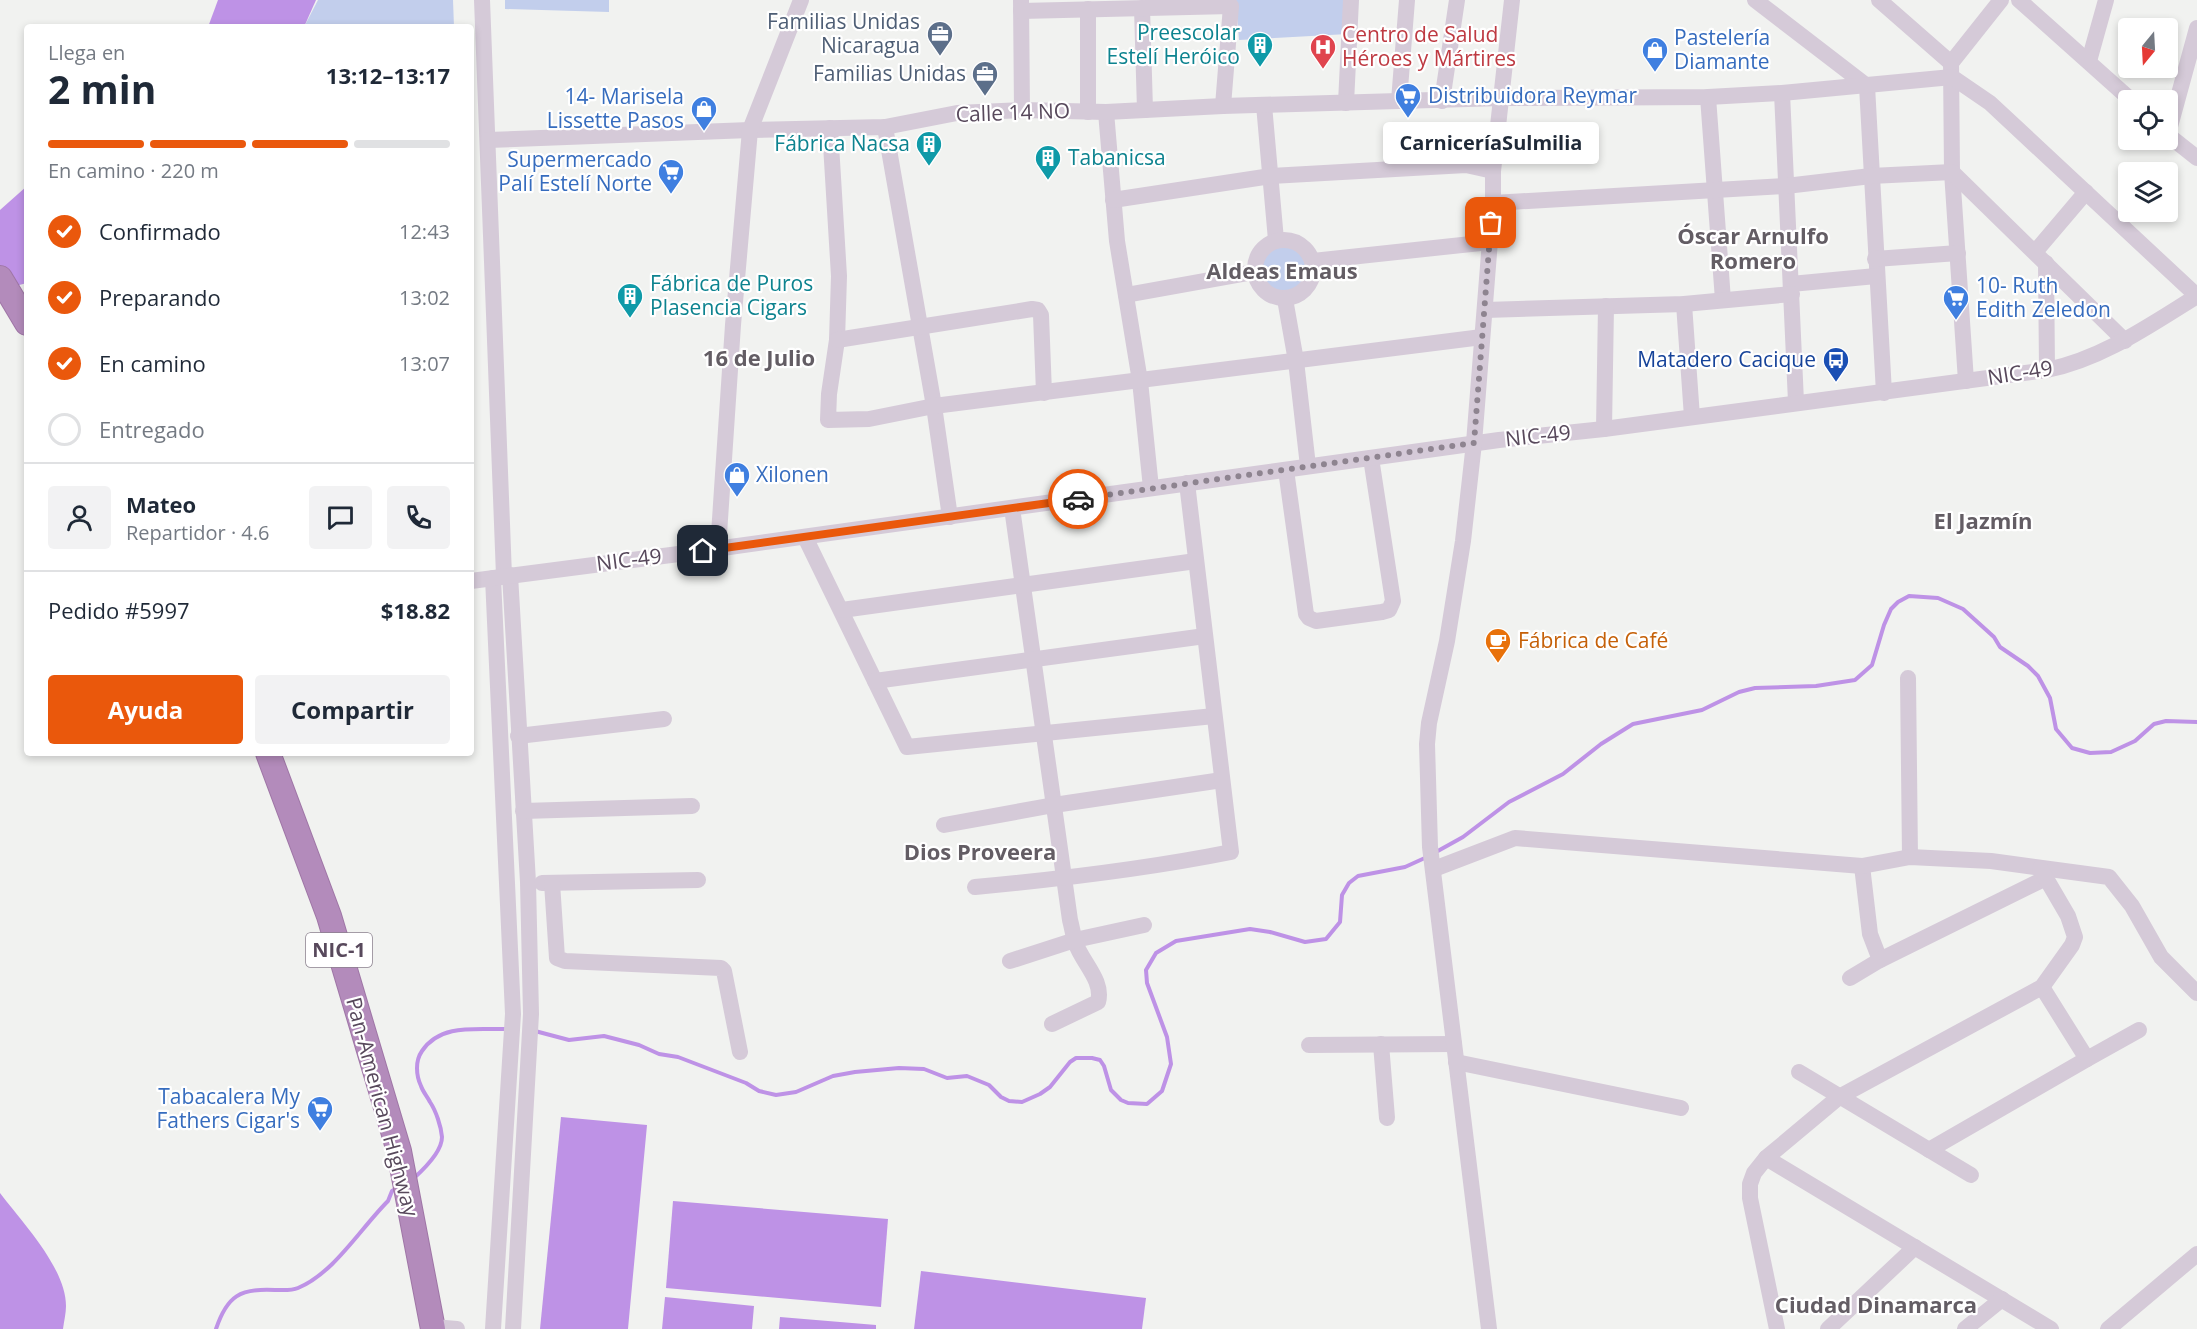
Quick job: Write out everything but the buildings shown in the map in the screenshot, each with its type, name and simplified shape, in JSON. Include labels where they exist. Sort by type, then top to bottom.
[{"type":"highway","points":[[0,278],[23,315]]},
{"type":"highway","name":"Pan-American Highway","points":[[269,756],[329,916],[399,1152],[433,1328]]},
{"type":"street","points":[[482,0],[502,576],[507,881],[513,1014],[513,1046],[493,1329]]},
{"type":"street","points":[[718,549],[733,325],[750,130],[801,0]]},
{"type":"street","points":[[1346,103],[1351,0]]},
{"type":"street","points":[[1400,102],[1407,0]]},
{"type":"street","points":[[1442,101],[1457,0]]},
{"type":"street","points":[[1489,1329],[1432,859],[1427,780],[1429,723],[1463,541],[1474,443],[1493,203],[1493,171],[1512,0]]},
{"type":"street","points":[[1755,0],[1867,86],[1884,393]]},
{"type":"street","points":[[1879,0],[1951,70],[1990,103],[2197,296]]},
{"type":"street","points":[[1966,381],[1952,172],[1951,70],[2001,0]]},
{"type":"street","points":[[2019,0],[2120,90]]},
{"type":"street","points":[[2089,61],[2106,0]]},
{"type":"street","points":[[1022,110],[1021,5],[1088,9],[1231,6],[1222,105]]},
{"type":"street","points":[[1142,8],[1145,110]]},
{"type":"street","points":[[1088,9],[1088,112]]},
{"type":"street","points":[[2178,97],[2197,28]]},
{"type":"street","name":"Calle 14 NO","points":[[488,140],[885,127],[957,113],[1022,110],[1106,112],[1222,105],[1502,98],[1708,97],[1867,86],[1951,70]]},
{"type":"street","points":[[1782,93],[1796,402]]},
{"type":"street","points":[[1708,97],[1713,190],[1723,300]]},
{"type":"street","points":[[1264,105],[1276,240]]},
{"type":"street","points":[[1106,112],[1117,240],[1140,381],[1151,488]]},
{"type":"street","points":[[885,127],[934,406],[950,517]]},
{"type":"street","points":[[830,128],[839,276],[837,340],[830,385],[828,420],[868,419],[934,406],[1482,337]]},
{"type":"street","points":[[2178,142],[2197,158]]},
{"type":"street","points":[[1113,200],[1271,176],[1466,165],[1493,171]]},
{"type":"street","points":[[1493,203],[1786,186],[1871,176],[1952,172],[2125,341]]},
{"type":"street","points":[[2047,370],[2041,258],[2086,192]]},
{"type":"street","points":[[1288,239],[1299,243],[1308,251],[1313,261],[1313,274],[1308,287],[1298,295],[1285,298],[1276,297],[1261,288],[1254,272],[1257,256],[1262,249],[1276,240],[1288,239]]},
{"type":"street","points":[[1313,261],[1490,243]]},
{"type":"street","points":[[1875,258],[1958,253]]},
{"type":"street","points":[[1126,295],[1254,272]]},
{"type":"street","points":[[1485,310],[1684,304],[1876,276]]},
{"type":"street","name":"NIC-49","points":[[474,581],[718,549],[1474,443],[1604,429],[2047,370],[2066,366],[2125,341],[2197,296]]},
{"type":"street","points":[[1285,298],[1296,361],[1308,466]]},
{"type":"street","points":[[1684,304],[1692,417]]},
{"type":"street","points":[[1604,429],[1606,306]]},
{"type":"street","points":[[837,340],[1032,309],[1038,310],[1041,315],[1044,393]]},
{"type":"street","points":[[1286,470],[1306,614],[1316,621],[1382,612],[1389,609],[1393,601],[1371,458]]},
{"type":"street","points":[[975,887],[1064,879],[1159,866],[1231,852],[1187,483]]},
{"type":"street","points":[[1012,508],[1064,879],[1075,940],[1098,986],[1100,997],[1098,1002],[1052,1024]]},
{"type":"street","points":[[805,537],[907,747],[1214,716]]},
{"type":"street","points":[[842,610],[1196,561]]},
{"type":"street","points":[[502,576],[519,736],[528,882],[531,1014],[531,1047],[513,1329]]},
{"type":"street","points":[[876,681],[1205,636]]},
{"type":"street","points":[[1908,678],[1910,857]]},
{"type":"street","points":[[519,736],[664,719]]},
{"type":"street","points":[[944,825],[1054,805],[1222,780]]},
{"type":"street","points":[[523,811],[692,806]]},
{"type":"street","points":[[1432,859],[1515,838],[1862,866],[1910,857],[1991,861],[2043,873],[2109,877],[2132,906],[2161,957],[2197,993]]},
{"type":"street","points":[[1862,866],[1870,934],[1880,960]]},
{"type":"street","points":[[1850,978],[2043,873]]},
{"type":"street","points":[[1778,1329],[1750,1198],[1750,1184],[1754,1173],[1766,1158],[1839,1097],[2042,987],[2072,945],[2075,937],[2068,916],[2043,873]]},
{"type":"street","points":[[507,881],[552,883],[698,880]]},
{"type":"street","points":[[552,883],[558,958],[565,961],[721,968],[724,971],[740,1052]]},
{"type":"street","points":[[1010,960],[1075,940],[1144,926]]},
{"type":"street","points":[[2042,987],[2088,1059]]},
{"type":"street","points":[[1929,1150],[2139,1030]]},
{"type":"street","points":[[1381,1044],[1387,1118]]},
{"type":"street","points":[[1309,1045],[1454,1044]]},
{"type":"street","points":[[1456,1062],[1682,1108]]},
{"type":"street","points":[[1798,1072],[1971,1175]]},
{"type":"street","points":[[1766,1158],[2051,1329]]},
{"type":"street","points":[[1828,1329],[1916,1247]]},
{"type":"street","points":[[2108,1329],[2197,1254]]},
{"type":"street","points":[[1965,1329],[2002,1299]]},
{"type":"street","points":[[433,1328],[458,1329]]},
{"type":"shaded area","points":[[218,0],[316,0],[305,24],[209,24]]},
{"type":"shaded area","points":[[318,0],[453,0],[454,24],[306,24]]},
{"type":"shaded area","points":[[505,0],[609,0],[609,12],[505,9]]},
{"type":"shaded area","points":[[1236,0],[1350,0],[1348,34],[1239,40]]},
{"type":"shaded area","points":[[24,189],[24,284],[0,290],[0,210]]},
{"type":"shaded area","points":[[1284,245],[1293,246],[1301,251],[1306,259],[1306,277],[1301,285],[1293,290],[1284,291],[1275,290],[1267,285],[1262,277],[1261,268],[1262,259],[1267,251],[1275,246]]},
{"type":"shaded area","points":[[561,1117],[647,1125],[628,1329],[540,1329]]},
{"type":"shaded area","points":[[0,1193],[31,1231],[59,1276],[66,1306],[63,1329],[0,1329]]},
{"type":"shaded area","points":[[673,1201],[888,1219],[881,1307],[666,1288]]},
{"type":"shaded area","points":[[921,1271],[1146,1298],[1142,1329],[914,1329]]},
{"type":"shaded area","points":[[665,1297],[754,1306],[752,1329],[662,1329]]},
{"type":"shaded area","points":[[780,1317],[876,1325],[876,1329],[779,1329]]},
{"type":"waterway","points":[[1436,852],[1463,837],[1509,802],[1563,774],[1601,744],[1633,724],[1702,710],[1739,692],[1755,688],[1816,686],[1855,680],[1872,665],[1891,609],[1909,596],[1938,598],[1963,609],[1994,637],[2000,647],[2028,666],[2038,676],[2050,698],[2056,729],[2072,748],[2090,753],[2111,752],[2135,741],[2154,724],[2166,721],[2197,722]]},
{"type":"waterway","points":[[535,1031],[569,1040],[604,1036],[639,1045],[659,1054],[678,1057],[746,1083],[759,1091],[776,1095],[796,1092],[833,1076],[899,1068],[924,1069],[947,1078],[967,1076],[989,1085],[1001,1097],[1009,1101],[1022,1102],[1050,1087],[1076,1058],[1092,1058],[1100,1060],[1111,1090],[1121,1100],[1128,1103],[1147,1104],[1162,1091],[1171,1064],[1167,1037],[1147,983],[1146,970],[1156,953],[1176,941],[1250,929],[1305,942],[1326,939],[1340,922],[1342,895],[1349,883],[1358,876],[1405,867],[1427,857]]},
{"type":"waterway","points":[[414,1178],[436,1154],[442,1137],[436,1114],[418,1077],[417,1064],[422,1051],[430,1042],[449,1032],[472,1029],[507,1029]]},
{"type":"waterway","points":[[216,1329],[225,1309],[236,1296],[253,1291],[295,1289],[323,1272],[346,1249],[388,1201],[392,1191],[397,1188]]},
{"type":"way so far","points":[[1078,499],[1474,443],[1491,223]]},
{"type":"place","name":"Familias Unidas Nicaragua","points":[[940,57]]},
{"type":"place","name":"Preescolar Estelí Heróico","points":[[1260,68]]},
{"type":"place","name":"Centro de Salud Héroes y Mártires","points":[[1323,70]]},
{"type":"place","name":"Pastelería Diamante","points":[[1655,73]]},
{"type":"place","name":"Familias Unidas","points":[[985,97]]},
{"type":"place","name":"Distribuidora Reymar","points":[[1408,119]]},
{"type":"place","name":"14- Marisela Lissette Pasos","points":[[704,132]]},
{"type":"place","name":"Fábrica Nacsa","points":[[929,167]]},
{"type":"place","name":"Tabanicsa","points":[[1048,181]]},
{"type":"place","name":"Supermercado Palí Estelí Norte","points":[[671,195]]},
{"type":"place","name":"CarniceríaSulmilia","points":[[1491,223]]},
{"type":"place","name":"Fábrica de Puros Plasencia Cigars","points":[[630,319]]},
{"type":"place","name":"10- Ruth Edith Zeledon","points":[[1956,321]]},
{"type":"place","name":"Matadero Cacique","points":[[1836,383]]},
{"type":"place","name":"Xilonen","points":[[737,498]]},
{"type":"place","name":"Fábrica de Café","points":[[1498,664]]},
{"type":"place","name":"Tabacalera My Fathers Cigar's","points":[[320,1132]]},
{"type":"district","name":"Óscar Arnulfo Romero","points":[[1753,248]]},
{"type":"district","name":"Aldeas Emaus","points":[[1282,271]]},
{"type":"district","name":"16 de Julio","points":[[759,358]]},
{"type":"district","name":"El Jazmín","points":[[1983,521]]},
{"type":"district","name":"Dios Proveera","points":[[980,852]]},
{"type":"district","name":"Ciudad Dinamarca","points":[[1876,1305]]},
{"type":"route","points":[[703,551],[1078,499]]}]
